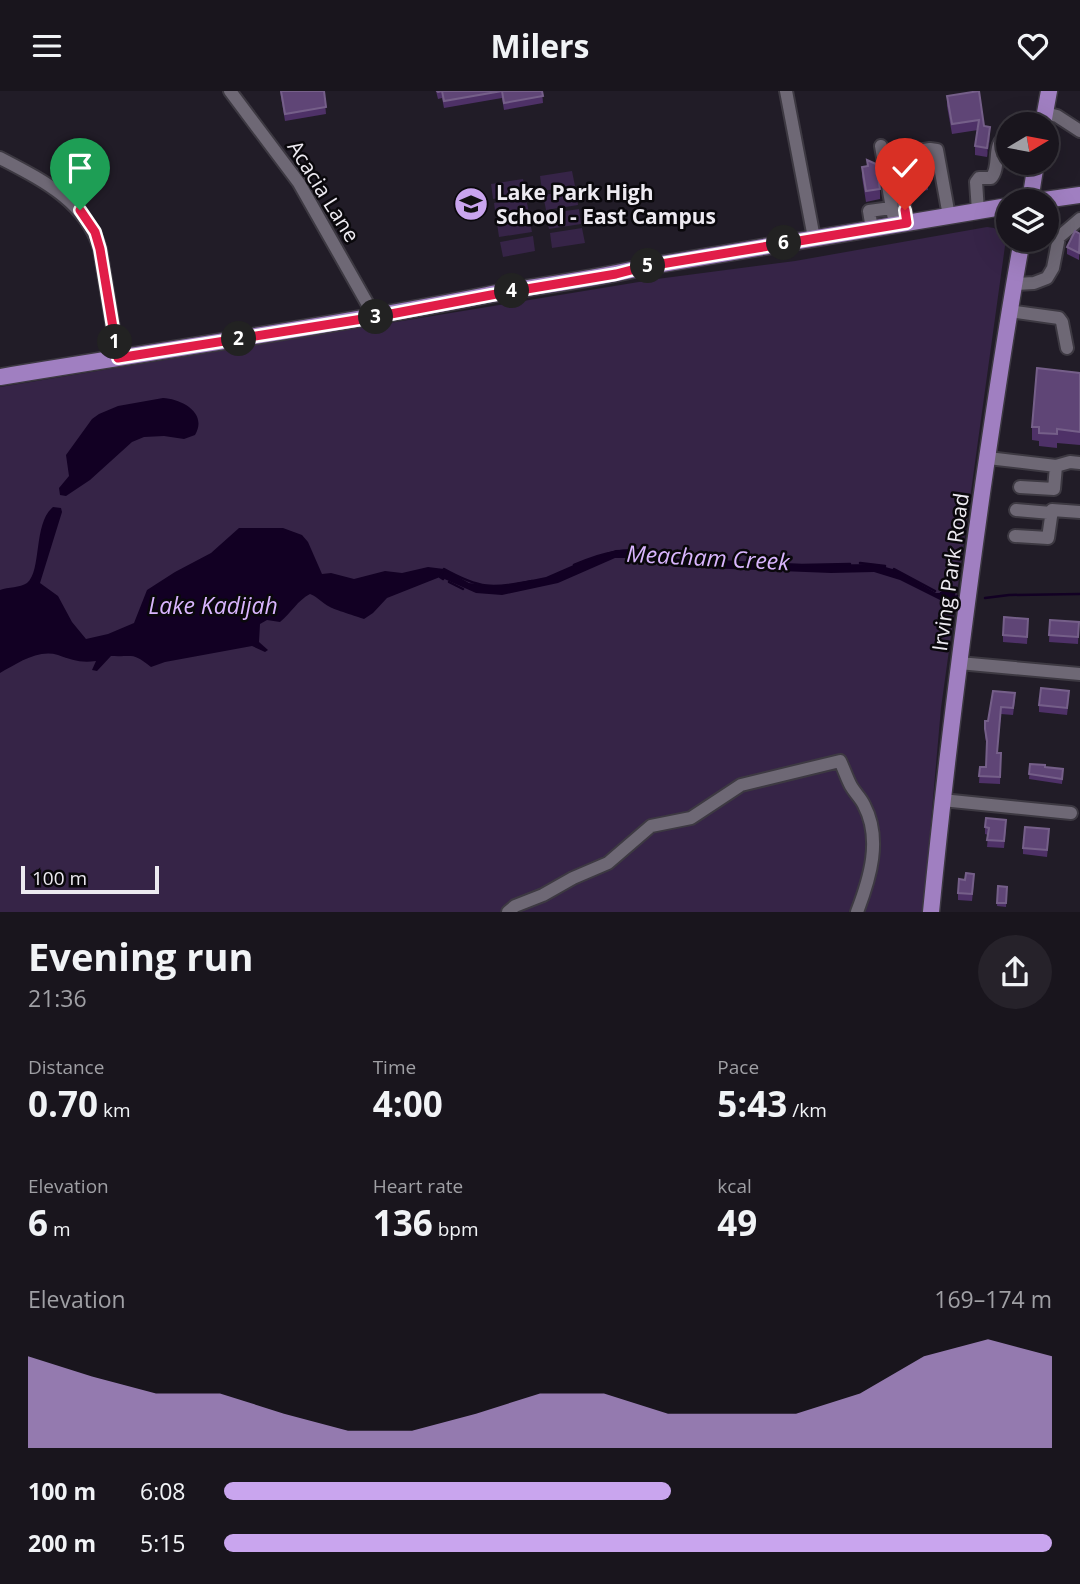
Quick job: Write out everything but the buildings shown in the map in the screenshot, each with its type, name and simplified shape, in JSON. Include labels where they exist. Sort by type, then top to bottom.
[{"type":"main road","points":[[1045,112],[1049,91]]},
{"type":"main road","points":[[1059,198],[1080,195]]},
{"type":"main road","points":[[0,377],[375,317],[643,267],[996,208]]},
{"type":"main road","name":"Irving Park Road","points":[[931,912],[959,663],[1009,310],[1020,252]]},
{"type":"street","name":"Acacia Lane","points":[[230,91],[299,183],[375,317]]},
{"type":"street","points":[[786,91],[814,238]]},
{"type":"street","points":[[1059,117],[1080,131]]},
{"type":"street","points":[[881,146],[891,208],[901,224]]},
{"type":"street","points":[[901,224],[896,159],[900,154],[930,149],[937,151],[949,216]]},
{"type":"street","points":[[0,157],[66,196],[80,210],[95,232],[118,358]]},
{"type":"street","points":[[978,211],[976,182],[979,178],[991,178],[995,173],[996,164]]},
{"type":"street","points":[[872,229],[869,211],[891,208]]},
{"type":"street","points":[[1059,233],[1080,219]]},
{"type":"street","points":[[1014,284],[1034,283],[1047,278],[1053,268],[1053,252]]},
{"type":"street","points":[[1009,310],[1059,318],[1067,348]]},
{"type":"street","points":[[988,458],[1056,466],[1070,462],[1080,463]]},
{"type":"street","points":[[1015,536],[1048,538],[1056,466]]},
{"type":"street","points":[[1020,487],[1054,489]]},
{"type":"street","points":[[1016,510],[1080,512]]},
{"type":"street","points":[[959,663],[1080,674]]},
{"type":"street","points":[[508,912],[515,906],[608,863],[651,826],[691,818],[741,785],[840,761],[851,786],[864,804],[871,823],[871,877],[857,912]]},
{"type":"street","points":[[942,800],[1071,813]]},
{"type":"shaded area","points":[[572,171],[575,186],[542,191],[540,176]]},
{"type":"shaded area","points":[[523,179],[526,194],[493,199],[491,184]]},
{"type":"shaded area","points":[[576,190],[578,205],[546,210],[543,195]]},
{"type":"shaded area","points":[[526,198],[529,213],[496,218],[494,203]]},
{"type":"shaded area","points":[[579,209],[581,224],[549,229],[546,214]]},
{"type":"shaded area","points":[[529,217],[532,232],[499,237],[497,223]]},
{"type":"shaded area","points":[[987,227],[996,230],[996,252],[1004,252],[941,708],[923,912],[0,912],[0,387],[657,279],[795,261]]},
{"type":"shaded area","points":[[582,228],[585,243],[552,248],[550,233]]},
{"type":"shaded area","points":[[533,236],[535,251],[503,257],[500,242]]},
{"type":"water","points":[[163,398],[185,404],[196,414],[198,427],[195,435],[184,439],[144,437],[132,442],[90,480],[66,496],[60,495],[59,488],[69,476],[66,455],[92,419],[118,406]]},
{"type":"water","name":"Lake Kadijah","points":[[53,507],[61,508],[62,512],[40,583],[58,596],[72,622],[86,639],[108,634],[134,623],[147,590],[211,553],[239,528],[283,528],[302,535],[308,542],[322,574],[331,573],[354,579],[385,571],[402,573],[428,567],[444,569],[469,583],[497,587],[546,577],[616,550],[639,549],[670,558],[689,560],[802,565],[875,564],[896,570],[936,593],[951,587],[954,591],[954,602],[950,605],[900,580],[874,572],[678,567],[640,558],[615,558],[558,583],[502,595],[476,593],[440,577],[387,598],[364,619],[332,608],[310,594],[280,622],[267,620],[260,624],[259,642],[268,650],[265,652],[252,646],[151,667],[136,657],[111,656],[97,671],[92,670],[96,661],[42,654],[28,658],[0,673],[0,590],[24,585],[32,577],[43,524]]},
{"type":"waterway","name":"Meacham Creek","points":[[574,565],[616,552],[659,554]]},
{"type":"waterway","name":"Meacham Creek","points":[[710,561],[850,564]]},
{"type":"waterway","name":"Meacham Creek","points":[[860,563],[885,566]]},
{"type":"waterway","name":"Meacham Creek","points":[[443,579],[440,577],[444,569],[477,584],[496,586],[532,581]]},
{"type":"waterway","name":"Meacham Creek","points":[[894,569],[935,591]]},
{"type":"waterway","name":"Meacham Creek","points":[[449,582],[463,589]]},
{"type":"waterway","name":"Meacham Creek","points":[[941,593],[951,587],[954,597],[960,596]]},
{"type":"waterway","name":"Meacham Creek","points":[[985,598],[1080,594]]},
{"type":"place","name":"Lake Park High School - East Campus","points":[[471,204]]},
{"type":"route","points":[[80,210],[95,232],[100,249],[118,358],[375,317],[643,267],[907,223],[905,210]]}]
